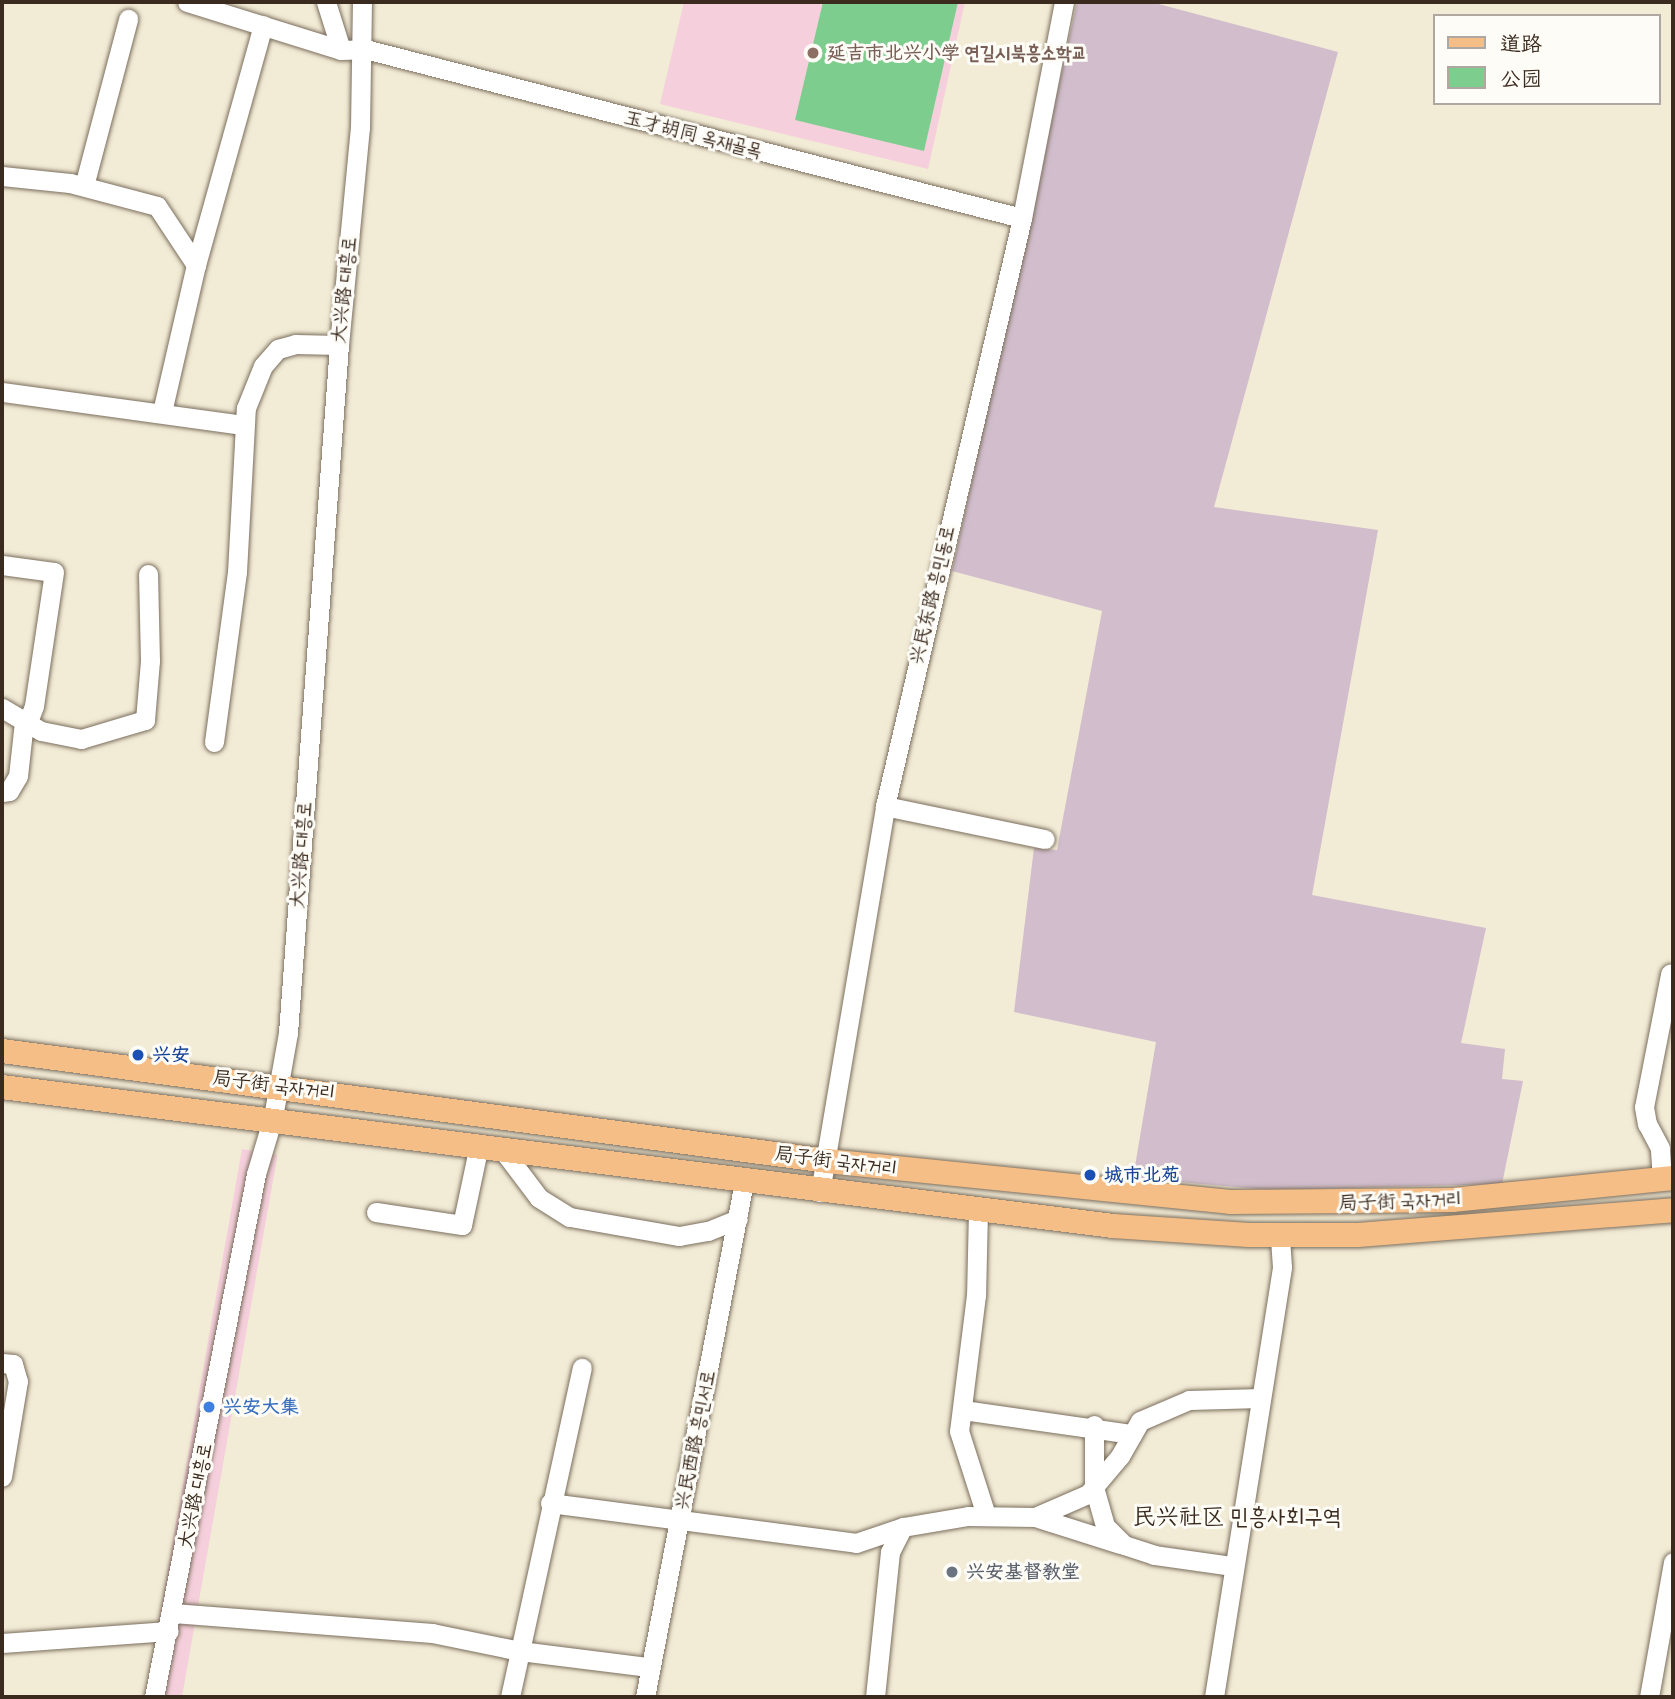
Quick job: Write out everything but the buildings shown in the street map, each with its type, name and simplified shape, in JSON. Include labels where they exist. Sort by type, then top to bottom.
[{"type":"main road","name":"局子街 국자거리","points":[[2,1051],[278,1085],[827,1161],[1230,1202],[1452,1200],[1668,1179]]},
{"type":"main road","name":"局子街 국자거리","points":[[2,1087],[272,1117],[820,1192],[1113,1226],[1280,1235],[1452,1231],[1673,1210]]},
{"type":"street","name":"玉才胡同 옥재골목","points":[[187,2],[341,50],[365,49],[1022,218]]},
{"type":"street","points":[[326,2],[341,50]]},
{"type":"street","name":"大兴路 대흥로","points":[[154,1697],[171,1622],[256,1174],[272,1117],[288,1033],[339,345],[365,49],[362,2]]},
{"type":"street","name":"兴民东路 흥민동로","points":[[820,1192],[885,806],[1022,218],[1065,4]]},
{"type":"street","points":[[84,186],[128,19]]},
{"type":"street","points":[[162,412],[196,265],[263,26]]},
{"type":"street","points":[[2,176],[84,186],[163,210],[196,265]]},
{"type":"street","points":[[214,742],[237,572],[246,408],[270,356],[295,344],[339,345]]},
{"type":"street","points":[[2,392],[243,425]]},
{"type":"street","points":[[2,565],[54,572],[34,706],[25,723],[18,776],[9,791],[2,792]]},
{"type":"street","points":[[2,708],[25,723],[60,737],[81,739],[145,720],[150,661],[148,574]]},
{"type":"street","points":[[885,806],[1045,839]]},
{"type":"street","points":[[1668,1179],[1660,1148],[1647,1124],[1644,1107],[1671,974]]},
{"type":"street","points":[[376,1212],[462,1225],[491,1147],[540,1198],[570,1217],[679,1236],[708,1231],[738,1219]]},
{"type":"street","name":"兴民西路 흥민서로","points":[[646,1697],[649,1667],[744,1182]]},
{"type":"street","points":[[978,1210],[975,1295],[959,1431],[986,1516]]},
{"type":"street","points":[[1214,1697],[1232,1566],[1282,1267],[1280,1235]]},
{"type":"street","points":[[2,1363],[13,1364],[17,1371],[8,1402],[2,1477]]},
{"type":"street","points":[[510,1697],[550,1503],[582,1368]]},
{"type":"street","points":[[1035,1517],[1088,1494],[1140,1420],[1189,1400],[1261,1398]]},
{"type":"street","points":[[963,1410],[1094,1425],[1132,1434]]},
{"type":"street","points":[[1094,1425],[1094,1487],[1105,1526],[1124,1545]]},
{"type":"street","points":[[550,1503],[624,1516],[680,1518],[856,1543],[903,1527],[986,1516],[1035,1517],[1154,1555],[1232,1566]]},
{"type":"street","points":[[875,1697],[890,1552],[903,1527]]},
{"type":"street","points":[[1649,1697],[1673,1562]]},
{"type":"street","points":[[2,1643],[171,1622],[432,1633],[520,1651],[649,1667]]},
{"type":"shaded area","name":"延吉市北兴小学 연길시북흥소학교","points":[[684,2],[965,2],[928,169],[660,104]]},
{"type":"shaded area","points":[[1077,2],[1151,2],[1338,52],[1214,507],[1378,530],[1312,895],[1486,928],[1461,1043],[1505,1049],[1502,1079],[1523,1081],[1502,1184],[1270,1190],[1133,1178],[1156,1042],[1014,1012],[1034,848],[1057,850],[1102,611],[952,571]]},
{"type":"shaded area","name":"兴安大集","points":[[242,1149],[277,1155],[182,1697],[145,1697]]},
{"type":"green space","points":[[823,2],[958,2],[924,151],[795,120]]},
{"type":"place","name":"延吉市北兴小学 연길시북흥소학교","points":[[813,53]]},
{"type":"place","name":"兴安","points":[[138,1055]]},
{"type":"place","name":"城市北苑","points":[[1090,1175]]},
{"type":"place","name":"兴安大集","points":[[209,1407]]},
{"type":"place","name":"兴安基督教堂","points":[[952,1572]]},
{"type":"district","name":"民兴社区 민흥사회구역","points":[[1237,1516]]}]
